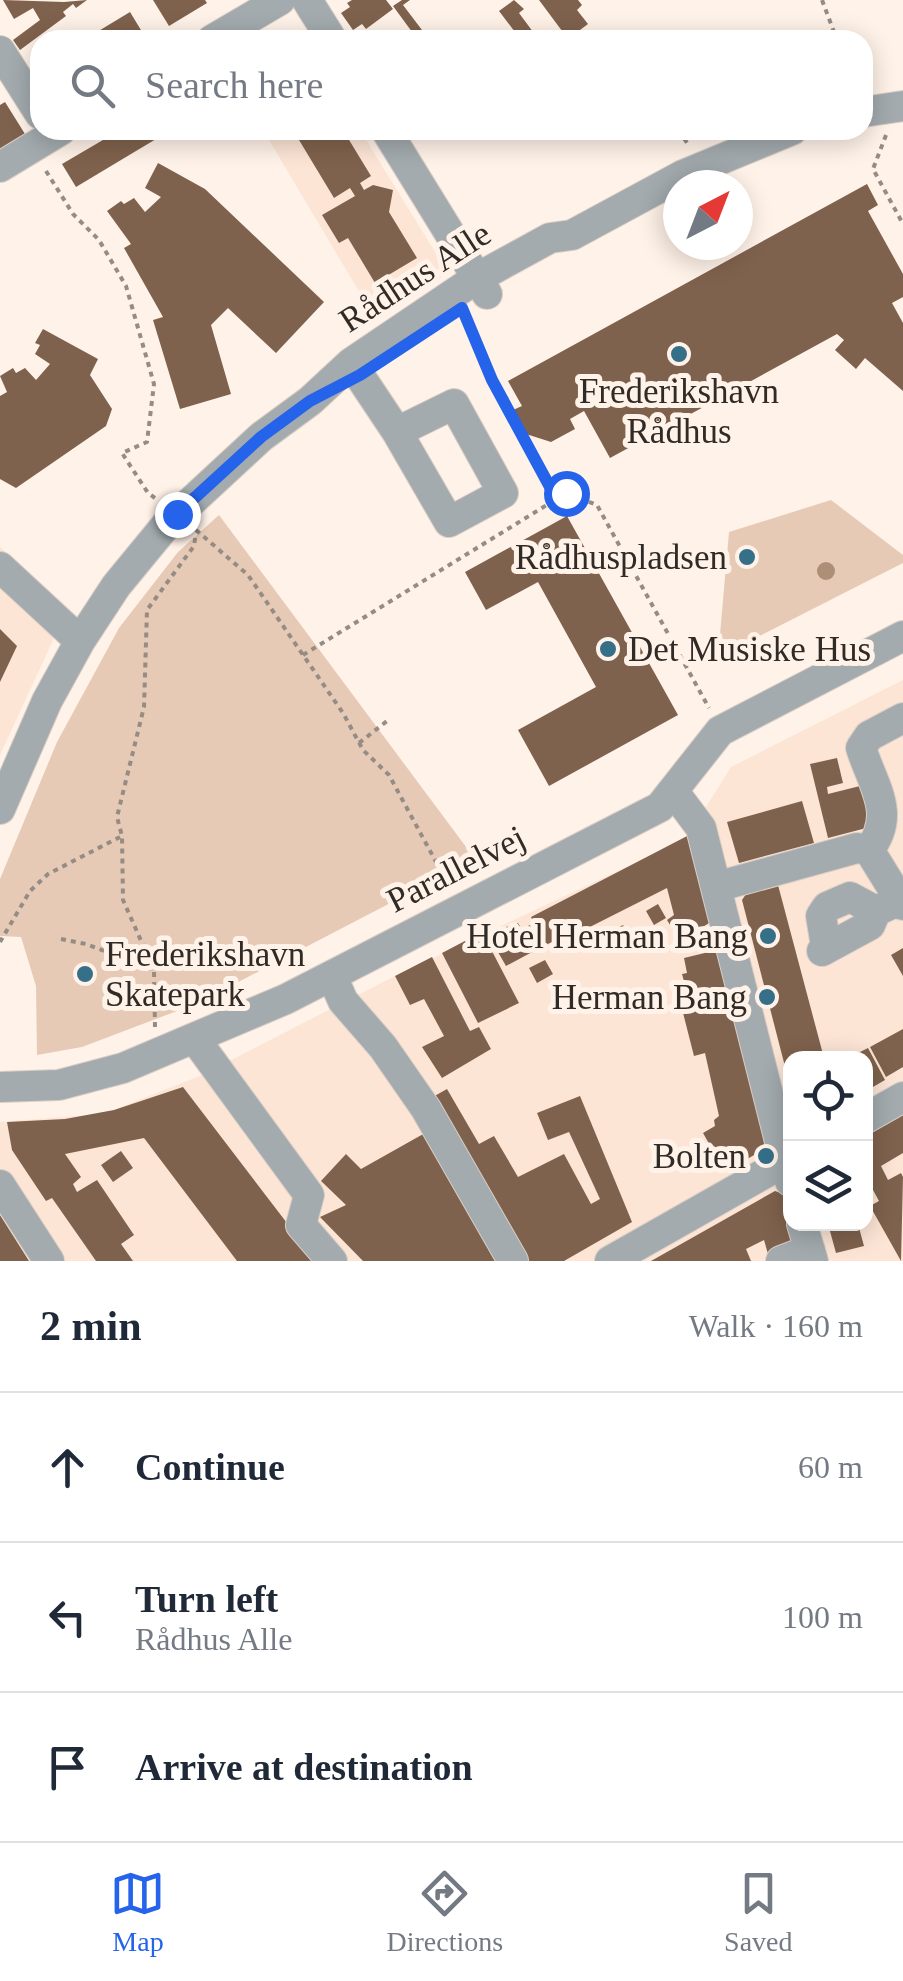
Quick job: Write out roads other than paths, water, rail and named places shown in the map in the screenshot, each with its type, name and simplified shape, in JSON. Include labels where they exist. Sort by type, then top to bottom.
[{"type":"street","points":[[229,30],[280,0]]},
{"type":"street","points":[[307,0],[326,30]]},
{"type":"street","points":[[2,56],[30,97]]},
{"type":"street","points":[[0,167],[34,140]]},
{"type":"street","points":[[396,140],[475,293]]},
{"type":"street","name":"Rådhus Alle","points":[[0,809],[47,701],[116,586],[167,524],[261,437],[550,238],[572,234],[682,176],[768,140]]},
{"type":"street","points":[[356,369],[397,432]]},
{"type":"street","points":[[0,568],[80,642]]},
{"type":"street","name":"Parallelvej","points":[[0,1087],[59,1085],[122,1068],[196,1039],[332,976],[660,807],[720,730],[903,636]]},
{"type":"street","points":[[869,850],[882,832],[892,794],[860,748],[869,736],[903,718]]},
{"type":"street","points":[[674,792],[701,828],[783,1144]]},
{"type":"street","points":[[716,887],[857,848],[869,850]]},
{"type":"street","points":[[869,850],[893,905]]},
{"type":"street","points":[[824,949],[821,916],[827,907],[850,897],[893,905]]},
{"type":"street","points":[[332,976],[344,1000],[426,1109],[513,1261]]},
{"type":"street","points":[[196,1039],[309,1195],[301,1225],[332,1261]]},
{"type":"street","points":[[873,1114],[903,1097]]},
{"type":"street","points":[[610,1261],[783,1170]]},
{"type":"street","points":[[0,1185],[50,1261]]},
{"type":"street","points":[[781,1261],[809,1245]]},
{"type":"place","name":"Frederikshavn Rådhus","points":[[679,354]]},
{"type":"place","name":"Rådhuspladsen","points":[[747,557]]},
{"type":"place","name":"Det Musiske Hus","points":[[608,649]]},
{"type":"place","name":"Hotel Herman Bang","points":[[768,936]]},
{"type":"place","name":"Frederikshavn Skatepark","points":[[85,974]]},
{"type":"place","name":"Herman Bang","points":[[767,997]]},
{"type":"place","name":"Bolten","points":[[766,1156]]}]
